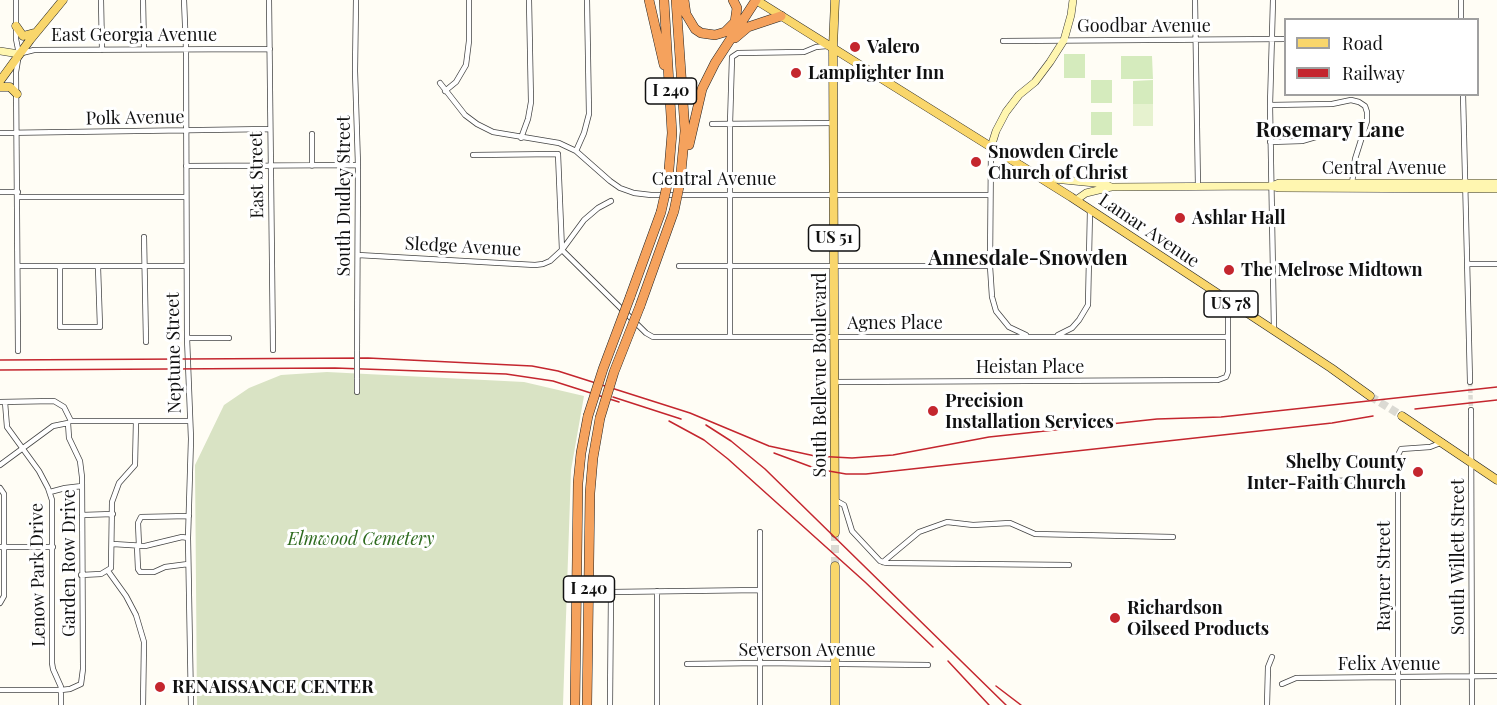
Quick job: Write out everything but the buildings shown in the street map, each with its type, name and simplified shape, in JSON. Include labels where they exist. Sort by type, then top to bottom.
[{"type":"highway","points":[[649,0],[671,97]]},
{"type":"highway","name":"I 240","points":[[575,705],[580,453],[588,416],[603,369],[660,212],[668,181],[672,148],[671,97],[664,0]]},
{"type":"highway","name":"I 240","points":[[587,705],[592,458],[600,418],[614,372],[674,211],[683,159],[685,130],[676,0]]},
{"type":"highway","points":[[684,0],[686,14],[695,29],[701,33],[715,35],[725,32],[735,22],[737,8],[733,0]]},
{"type":"highway","points":[[683,159],[689,147],[702,89],[756,0]]},
{"type":"highway","points":[[729,43],[748,27],[781,16]]},
{"type":"main road","points":[[0,81],[35,32],[63,0]]},
{"type":"main road","name":"Lamar Avenue","points":[[756,0],[1076,200],[1370,396]]},
{"type":"main road","name":"South Bellevue Boulevard","points":[[835,0],[833,47],[835,533]]},
{"type":"main road","points":[[991,147],[1006,112],[1019,95],[1035,82],[1064,40],[1073,0]]},
{"type":"main road","points":[[16,26],[23,36],[35,32]]},
{"type":"main road","name":"East Georgia Avenue","points":[[0,51],[19,54]]},
{"type":"main road","points":[[0,87],[10,87],[17,94]]},
{"type":"main road","name":"Central Avenue","points":[[1041,178],[1105,184],[1112,187]]},
{"type":"main road","name":"Central Avenue","points":[[1076,200],[1086,193],[1112,187],[1271,186],[1279,183],[1466,186],[1497,189]]},
{"type":"main road","name":"Central Avenue","points":[[1466,186],[1497,183]]},
{"type":"main road","points":[[1402,416],[1497,480]]},
{"type":"main road","points":[[835,566],[835,705]]},
{"type":"street","points":[[16,0],[19,54],[17,94],[18,351]]},
{"type":"street","points":[[101,0],[102,50]]},
{"type":"street","points":[[143,0],[144,49]]},
{"type":"street","name":"Neptune Street","points":[[184,0],[187,338],[191,439],[188,538],[191,705]]},
{"type":"street","name":"East Street","points":[[269,0],[273,350]]},
{"type":"street","name":"South Dudley Street","points":[[356,0],[357,392]]},
{"type":"street","points":[[445,91],[456,82],[466,65],[469,41],[469,0]]},
{"type":"street","points":[[521,138],[531,102],[529,0]]},
{"type":"street","points":[[576,151],[584,133],[588,114],[587,0]]},
{"type":"street","points":[[1196,0],[1197,187]]},
{"type":"street","points":[[1272,0],[1270,142],[1274,332]]},
{"type":"street","points":[[1461,0],[1461,18]]},
{"type":"street","name":"Goodbar Avenue","points":[[1004,40],[1284,39]]},
{"type":"street","points":[[730,337],[732,57],[738,53],[804,52],[820,46],[833,47]]},
{"type":"street","name":"East Georgia Avenue","points":[[19,54],[34,50],[270,48]]},
{"type":"street","name":"Central Avenue","points":[[440,83],[465,115],[477,124],[493,132],[559,143],[576,151],[609,181],[634,193],[651,195],[990,195]]},
{"type":"street","points":[[1463,96],[1470,381]]},
{"type":"street","points":[[1270,105],[1332,104],[1351,100],[1365,106],[1367,121],[1355,159],[1352,185]]},
{"type":"street","points":[[712,124],[834,123]]},
{"type":"street","name":"Polk Avenue","points":[[0,133],[270,129]]},
{"type":"street","points":[[312,134],[312,166]]},
{"type":"street","points":[[1270,142],[1302,141],[1326,134],[1335,137]]},
{"type":"street","points":[[991,147],[992,297],[996,311],[1009,327],[1028,336]]},
{"type":"street","points":[[473,155],[558,154],[562,250]]},
{"type":"street","points":[[186,166],[358,165]]},
{"type":"street","points":[[0,192],[18,195],[185,196]]},
{"type":"street","points":[[562,250],[584,220],[611,201]]},
{"type":"street","points":[[1056,336],[1072,328],[1088,305],[1090,210]]},
{"type":"street","points":[[144,237],[146,342]]},
{"type":"street","name":"Sledge Avenue","points":[[358,255],[535,265],[550,261],[562,250]]},
{"type":"street","name":"Agnes Place","points":[[562,250],[652,337],[1228,337]]},
{"type":"street","points":[[1468,264],[1497,264]]},
{"type":"street","points":[[18,266],[186,266]]},
{"type":"street","points":[[679,266],[990,266]]},
{"type":"street","points":[[60,267],[60,327],[100,327],[98,267]]},
{"type":"street","points":[[1228,302],[1228,337]]},
{"type":"street","name":"Heistan Place","points":[[834,382],[1218,380],[1226,377],[1228,372],[1228,337]]},
{"type":"street","points":[[187,338],[229,338]]},
{"type":"street","points":[[3,402],[54,401],[64,407],[69,422]]},
{"type":"street","name":"Lenow Park Drive","points":[[3,402],[7,427],[39,471],[50,492],[53,547],[53,669],[61,688],[61,705]]},
{"type":"street","name":"South Willett Street","points":[[1471,410],[1472,705]]},
{"type":"street","points":[[81,575],[101,574],[108,571],[113,563],[112,502],[116,489],[135,465],[136,421]]},
{"type":"street","points":[[0,465],[53,426],[69,422],[189,421]]},
{"type":"street","name":"Garden Row Drive","points":[[61,688],[76,687],[81,684],[82,678],[82,486],[80,461],[69,438],[69,422]]},
{"type":"street","name":"Rayner Street","points":[[1398,705],[1398,455],[1401,449],[1430,447],[1443,442]]},
{"type":"street","points":[[1314,481],[1397,480]]},
{"type":"street","points":[[50,492],[82,486]]},
{"type":"street","points":[[0,488],[4,494],[2,513],[4,596],[0,603]]},
{"type":"street","points":[[835,500],[843,505],[852,531],[883,562],[1069,565]]},
{"type":"street","points":[[82,515],[113,514]]},
{"type":"street","points":[[188,564],[165,567],[154,572],[140,572],[138,569],[138,523],[141,517],[189,516]]},
{"type":"street","points":[[883,562],[919,532],[947,522],[973,525],[1010,523],[1035,534],[1173,537]]},
{"type":"street","points":[[760,532],[760,705]]},
{"type":"street","points":[[113,544],[138,546],[188,538]]},
{"type":"street","points":[[2,547],[53,547]]},
{"type":"street","points":[[108,571],[136,615],[144,642],[143,705]]},
{"type":"street","points":[[610,705],[611,592],[760,590]]},
{"type":"street","points":[[657,591],[657,705]]},
{"type":"street","points":[[1268,705],[1268,668],[1272,657]]},
{"type":"street","name":"Severson Avenue","points":[[687,664],[928,665]]},
{"type":"street","name":"Felix Avenue","points":[[1282,684],[1296,678],[1497,676]]},
{"type":"street","points":[[0,690],[61,688]]},
{"type":"green space","points":[[1064,54],[1085,54],[1085,78],[1064,78]]},
{"type":"green space","points":[[1121,56],[1152,56],[1153,79],[1121,79]]},
{"type":"green space","points":[[1091,80],[1112,80],[1112,103],[1091,103]]},
{"type":"green space","points":[[1153,80],[1153,104],[1133,104],[1133,81]]},
{"type":"green space","points":[[1133,104],[1153,104],[1153,126],[1133,126]]},
{"type":"green space","points":[[1091,112],[1112,112],[1112,135],[1091,135]]},
{"type":"green space","name":"Elmwood Cemetery","points":[[327,372],[524,382],[584,396],[571,470],[563,705],[197,705],[195,465],[224,405],[249,388],[281,375]]},
{"type":"tunnel","points":[[1470,382],[1471,410]]},
{"type":"tunnel","points":[[1370,396],[1402,416]]},
{"type":"tunnel","points":[[835,533],[835,566]]},
{"type":"railway","points":[[0,360],[368,358],[532,366],[558,371],[690,413],[769,446],[815,456],[852,458],[893,455],[989,437],[1157,419],[1221,417],[1497,387]]},
{"type":"railway","points":[[0,370],[335,368],[506,374],[553,381],[619,402]]},
{"type":"railway","points":[[613,397],[681,419]]},
{"type":"railway","points":[[1415,409],[1497,400]]},
{"type":"railway","points":[[774,453],[817,469],[846,474],[866,474],[1332,423],[1373,416]]},
{"type":"railway","points":[[669,421],[704,440],[728,459],[865,582],[933,647]]},
{"type":"railway","points":[[706,425],[731,441],[765,469],[1006,705]]},
{"type":"railway","points":[[948,661],[989,705]]},
{"type":"railway","points":[[996,686],[1021,705]]},
{"type":"place","name":"Valero","points":[[855,47]]},
{"type":"place","name":"Lamplighter Inn","points":[[796,73]]},
{"type":"place","name":"Snowden Circle Church of Christ","points":[[976,162]]},
{"type":"place","name":"Ashlar Hall","points":[[1180,218]]},
{"type":"place","name":"The Melrose Midtown","points":[[1229,270]]},
{"type":"place","name":"Precision Installation Services","points":[[933,411]]},
{"type":"place","name":"Shelby County Inter-Faith Church","points":[[1418,472]]},
{"type":"place","name":"Richardson Oilseed Products","points":[[1115,618]]},
{"type":"place","name":"RENAISSANCE CENTER","points":[[160,687]]},
{"type":"district","name":"Rosemary Lane","points":[[1330,130]]},
{"type":"district","name":"Annesdale-Snowden","points":[[1028,258]]}]
